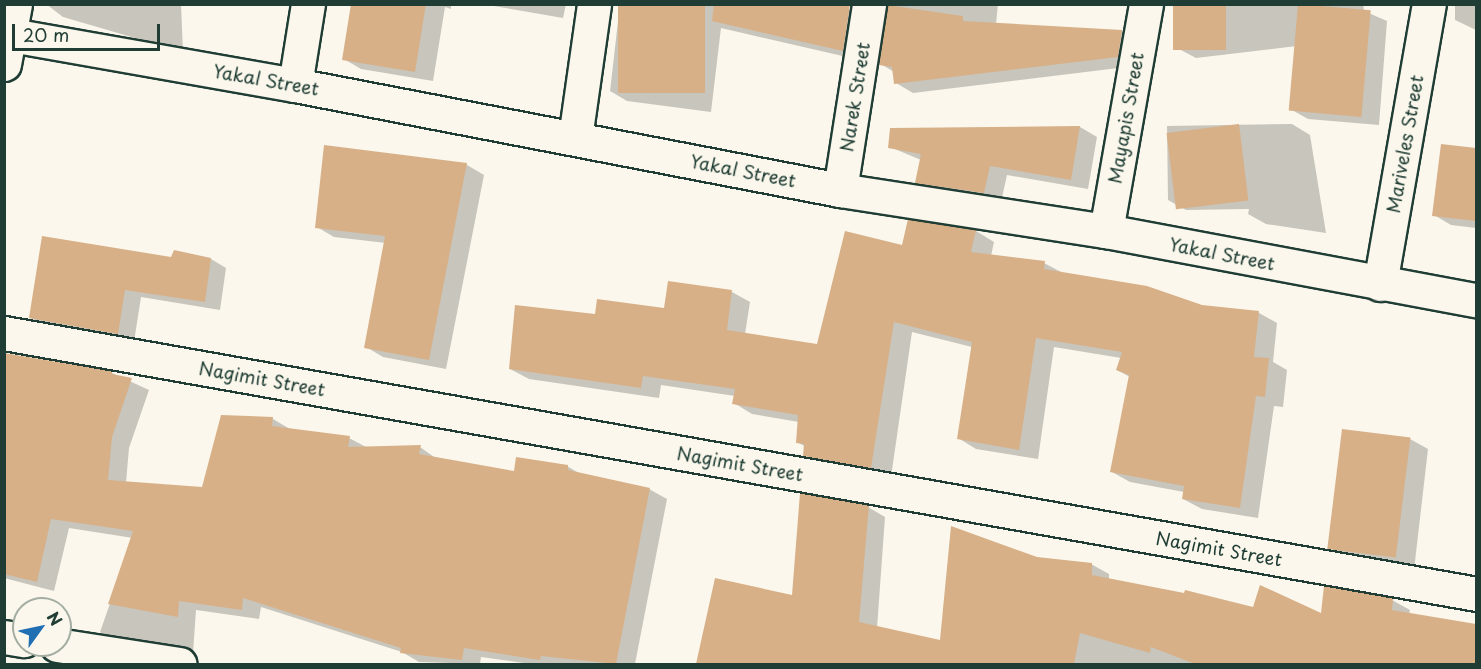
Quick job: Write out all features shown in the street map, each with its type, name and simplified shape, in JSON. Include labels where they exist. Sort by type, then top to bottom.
[{"type":"street","points":[[295,85],[308,4]]},
{"type":"street","points":[[575,138],[594,4]]},
{"type":"street","name":"Narek Street","points":[[840,190],[869,4]]},
{"type":"street","name":"Mayapis Street","points":[[1106,231],[1146,4]]},
{"type":"street","name":"Mariveles Street","points":[[1380,284],[1429,4]]},
{"type":"street","name":"Yakal Street","points":[[10,35],[295,85],[840,190],[1106,231],[1380,284],[1476,300]]},
{"type":"street","name":"Nagimit Street","points":[[4,333],[1476,594]]},
{"type":"street","points":[[72,647],[180,664]]},
{"type":"building","points":[[351,4],[426,4],[415,72],[342,60]]},
{"type":"building","points":[[618,4],[705,4],[705,93],[618,93]]},
{"type":"building","points":[[714,4],[850,4],[843,51],[712,21]]},
{"type":"building","points":[[1173,4],[1226,4],[1226,50],[1173,50]]},
{"type":"building","points":[[1298,4],[1371,10],[1361,117],[1289,111]]},
{"type":"building","points":[[887,5],[963,16],[963,21],[1122,30],[1118,57],[894,84],[892,67],[879,65]]},
{"type":"building","points":[[1239,124],[1248,200],[1176,209],[1167,133]]},
{"type":"building","points":[[1080,126],[1071,180],[990,166],[984,193],[915,183],[921,154],[888,148],[890,128]]},
{"type":"building","points":[[1441,144],[1476,148],[1476,221],[1432,216]]},
{"type":"building","points":[[324,145],[467,163],[429,360],[364,348],[385,236],[315,228]]},
{"type":"building","points":[[908,219],[976,230],[971,252],[1045,261],[1044,269],[1147,286],[1202,305],[1259,311],[1254,357],[1269,358],[1265,397],[1256,396],[1240,508],[1182,499],[1184,486],[1110,472],[1129,375],[1116,370],[1122,352],[1036,338],[1019,450],[957,439],[972,342],[894,322],[871,468],[803,456],[804,444],[796,443],[798,415],[732,404],[735,389],[643,376],[641,388],[509,369],[515,305],[595,314],[597,299],[664,308],[668,281],[732,290],[727,330],[817,344],[845,231],[902,245]]},
{"type":"building","points":[[42,236],[171,257],[174,250],[211,258],[205,302],[125,290],[118,334],[29,318]]},
{"type":"building","points":[[4,353],[112,371],[112,374],[132,378],[112,437],[108,480],[202,487],[221,415],[273,417],[272,426],[350,436],[348,447],[421,445],[419,454],[514,471],[516,457],[568,465],[568,470],[650,488],[616,664],[541,656],[540,660],[464,648],[462,660],[400,653],[401,648],[243,598],[242,610],[179,601],[178,617],[108,604],[133,531],[51,519],[37,582],[4,574]]},
{"type":"building","points":[[1342,429],[1410,437],[1396,558],[1327,549]]},
{"type":"building","points":[[800,493],[869,505],[859,622],[940,640],[951,526],[1037,557],[1092,563],[1092,575],[1184,593],[1185,590],[1253,607],[1260,585],[1321,613],[1324,586],[1393,598],[1392,610],[1476,624],[1476,664],[1195,664],[1151,647],[1150,653],[1080,633],[1074,664],[696,664],[715,578],[792,595]]}]
